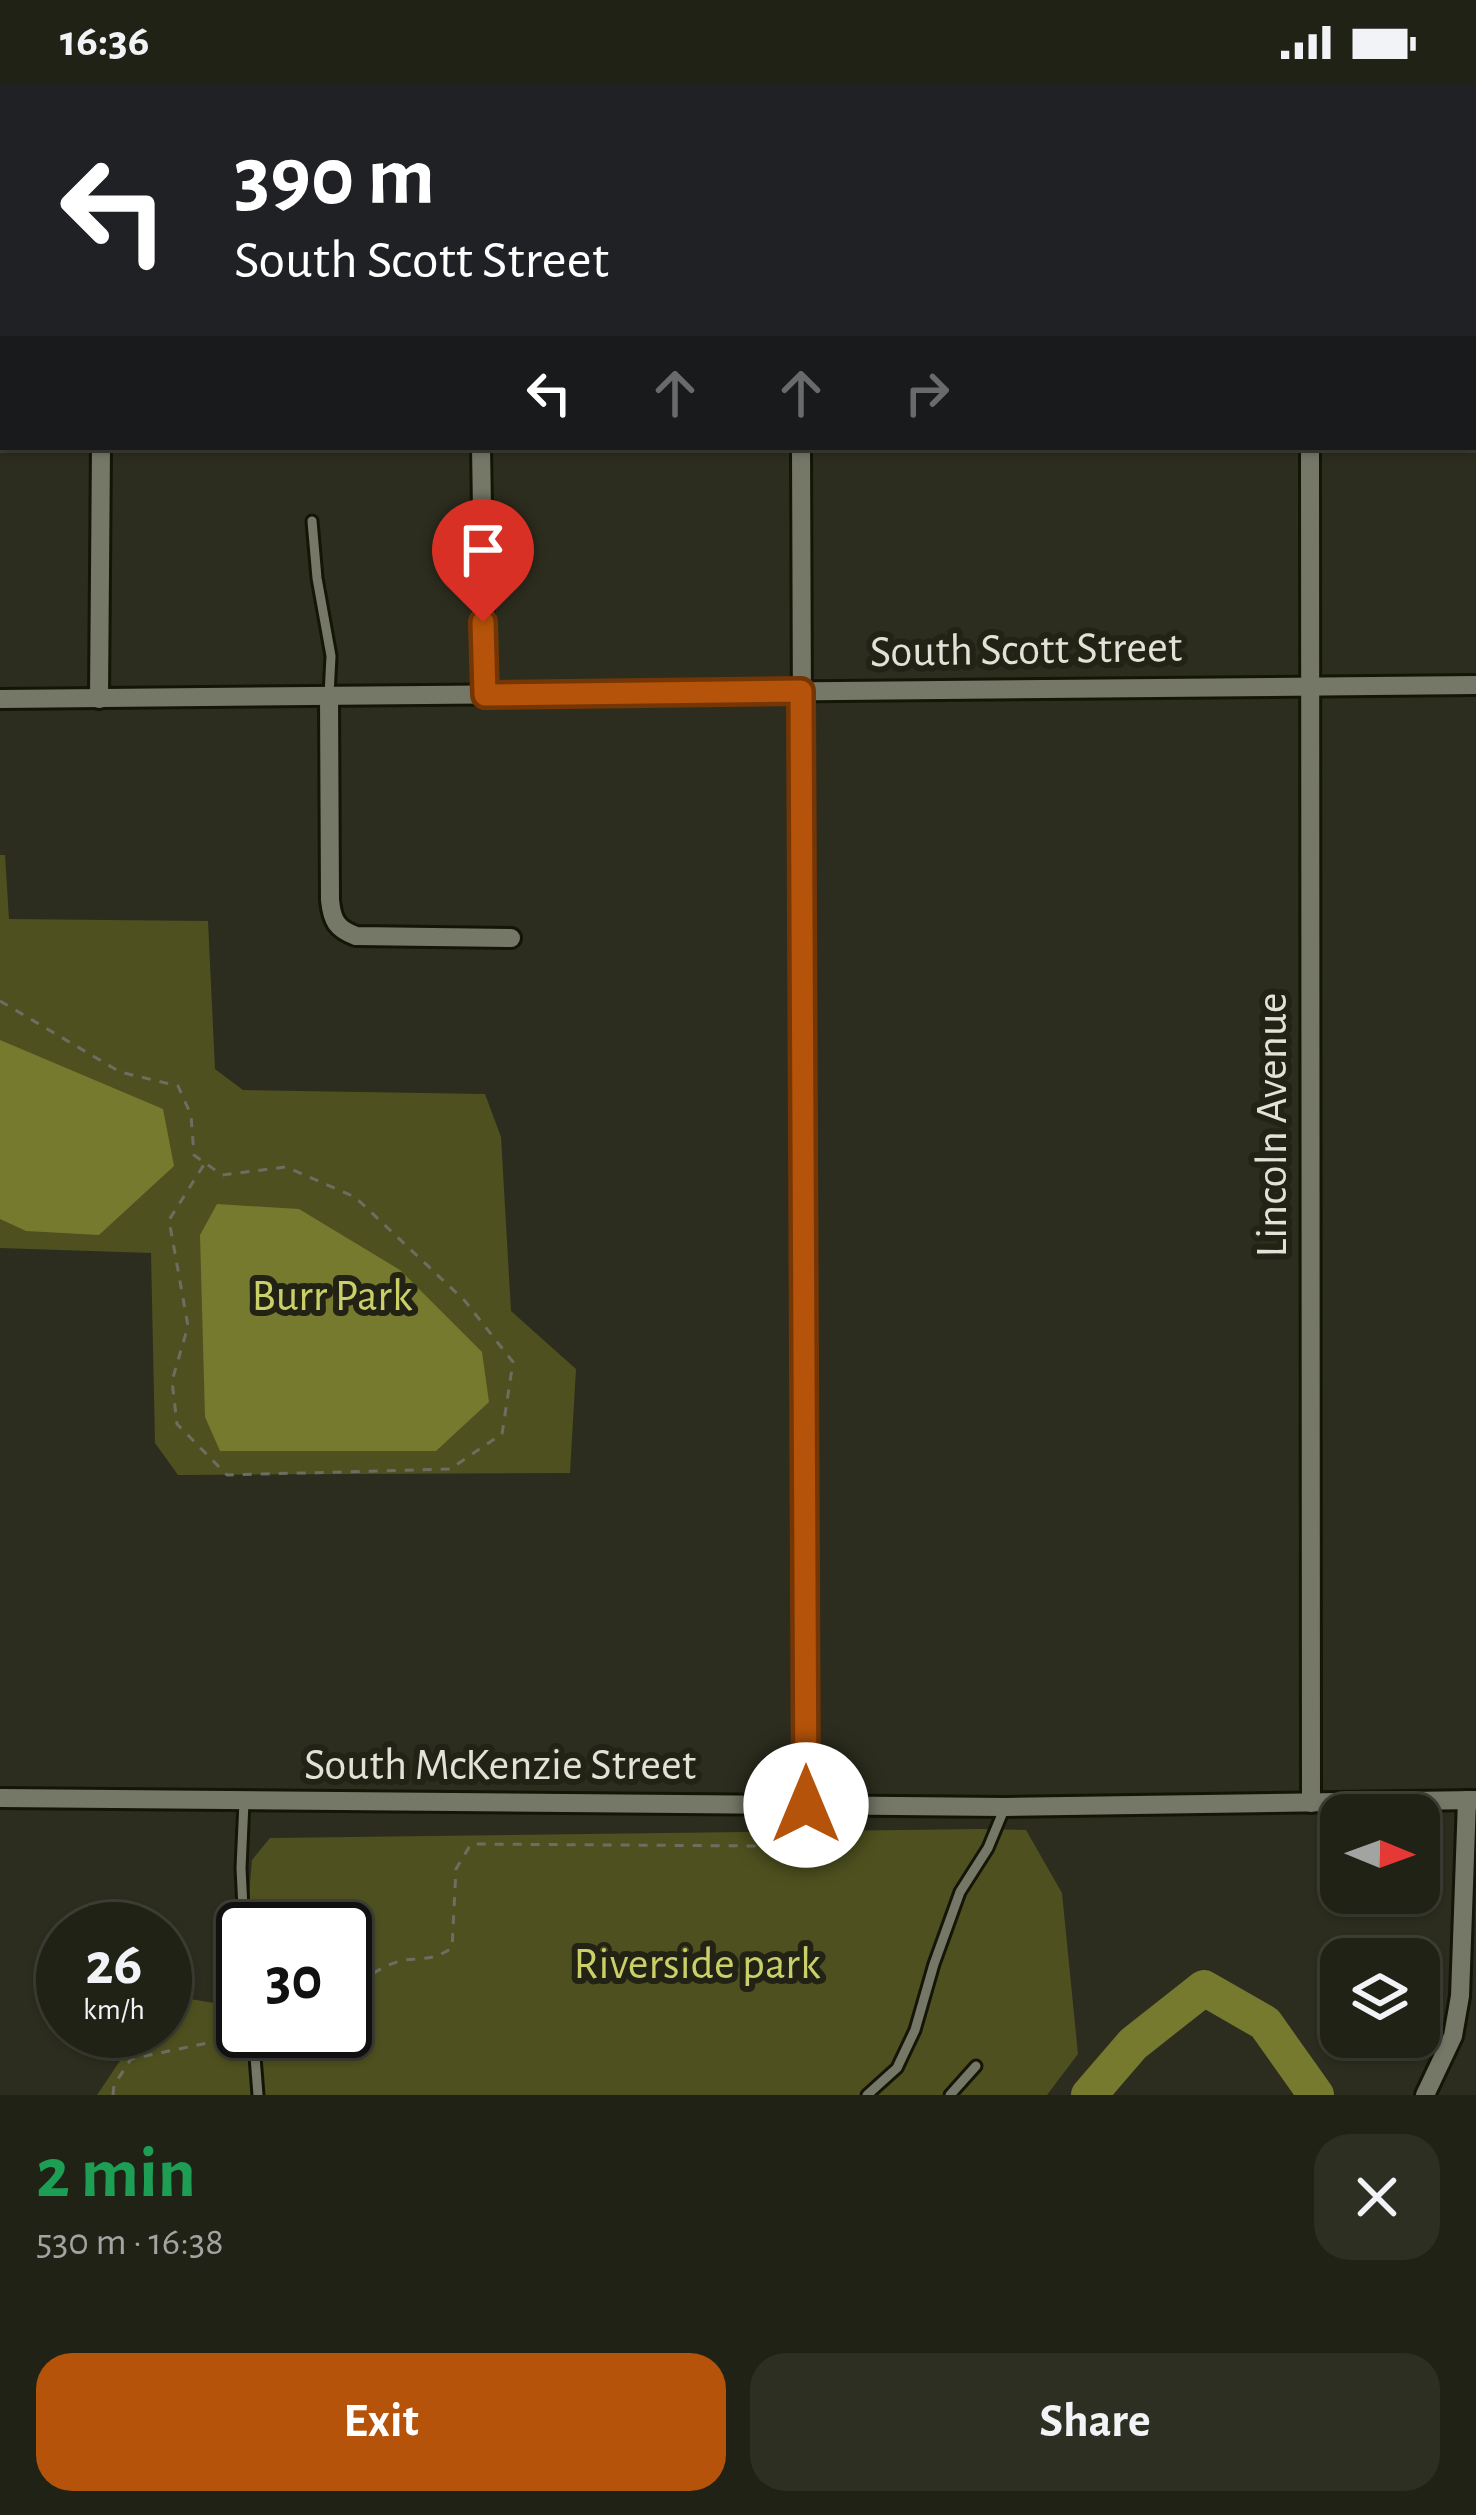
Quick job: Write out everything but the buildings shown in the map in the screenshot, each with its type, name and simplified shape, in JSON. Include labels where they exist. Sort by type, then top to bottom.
[{"type":"street","points":[[99,698],[101,450]]},
{"type":"street","points":[[481,450],[485,695]]},
{"type":"street","points":[[801,450],[806,1805]]},
{"type":"street","name":"Lincoln Avenue","points":[[1310,450],[1312,1803]]},
{"type":"street","name":"South Scott Street","points":[[0,698],[1476,685]]},
{"type":"street","points":[[328,695],[330,900],[332,918],[340,930],[356,936],[511,938]]},
{"type":"street","name":"South McKenzie Street","points":[[0,1798],[1005,1808],[1472,1800]]},
{"type":"street","points":[[1425,2095],[1462,2036],[1460,1996],[1472,1800]]},
{"type":"lane","points":[[312,521],[331,656],[328,695]]},
{"type":"lane","points":[[243,1902],[244,1802]]},
{"type":"lane","points":[[867,2095],[897,2068],[915,2030],[960,1892],[988,1848],[1005,1808]]},
{"type":"lane","points":[[255,2058],[258,2095]]},
{"type":"lane","points":[[950,2095],[976,2066]]},
{"type":"lane","points":[[880,2085],[893,2095]]},
{"type":"path","points":[[0,1000],[120,1072],[178,1086],[190,1115],[194,1155],[222,1175],[286,1167],[355,1197],[465,1301],[514,1362],[502,1434],[450,1469],[226,1475],[177,1424],[172,1381],[188,1327],[169,1220],[205,1163]]},
{"type":"path","points":[[372,1973],[401,1961],[436,1958],[452,1948],[456,1869],[471,1844],[763,1846],[826,1824]]},
{"type":"path","points":[[113,2095],[130,2059],[216,2040]]},
{"type":"green space","name":"Burr Park","points":[[0,855],[5,855],[9,919],[208,921],[215,1069],[243,1090],[485,1094],[501,1137],[511,1311],[576,1369],[570,1473],[178,1475],[155,1443],[151,1253],[0,1248]]},
{"type":"green space","name":"Riverside park","points":[[1026,1830],[1062,1893],[1078,2054],[1047,2095],[97,2095],[122,2058],[192,2058],[192,1999],[216,2003],[216,2058],[372,2058],[372,1902],[248,1902],[252,1860],[270,1838]]},
{"type":"shaded area","points":[[0,1040],[163,1109],[174,1166],[99,1235],[26,1231],[0,1219]]},
{"type":"shaded area","points":[[217,1204],[299,1209],[400,1270],[482,1352],[489,1402],[436,1451],[220,1451],[205,1417],[200,1235]]},
{"type":"waterway","points":[[1089,2095],[1133,2044],[1204,1988],[1265,2023],[1316,2095]]},
{"type":"route","points":[[483,622],[485,695],[801,691],[806,1805]]}]
